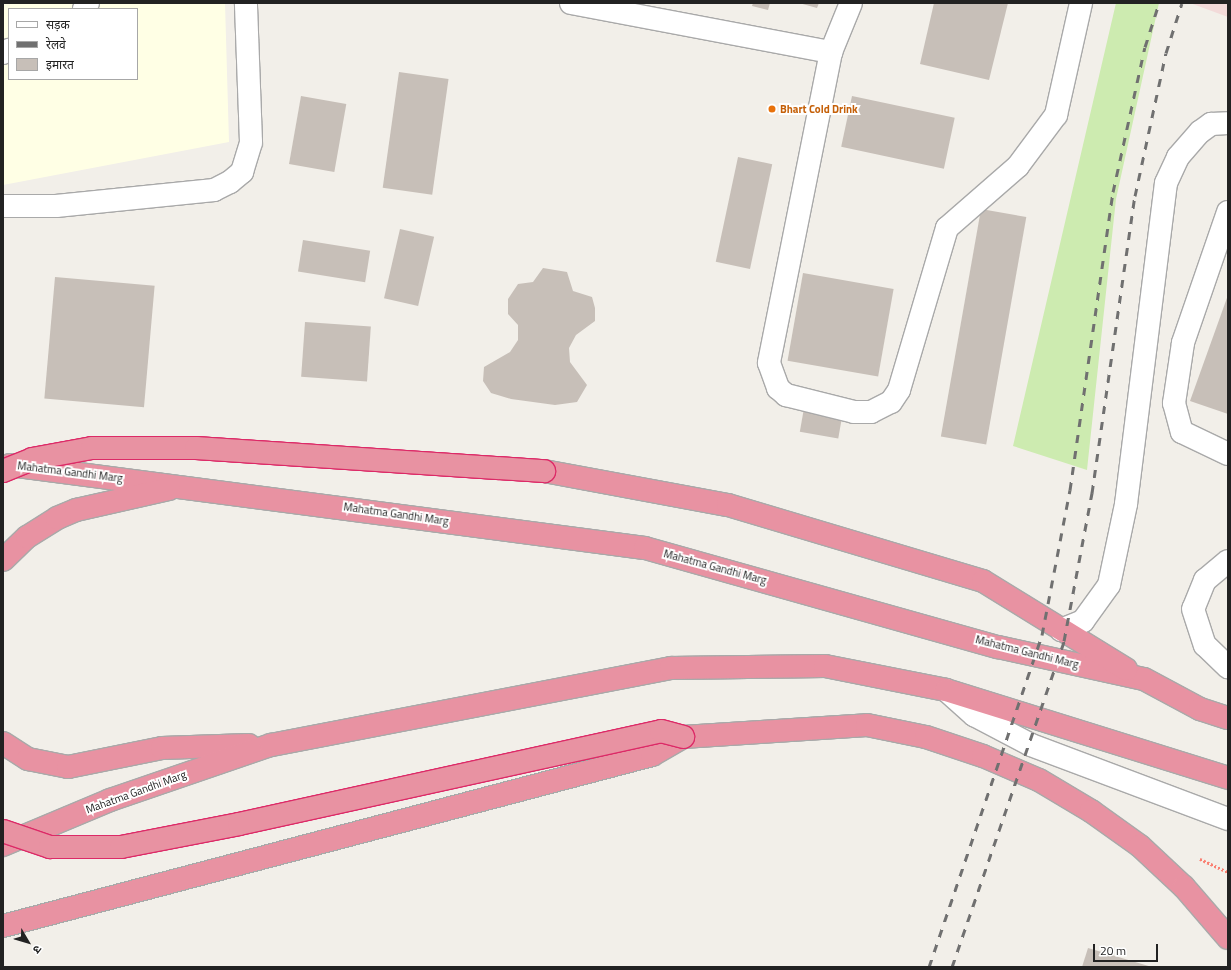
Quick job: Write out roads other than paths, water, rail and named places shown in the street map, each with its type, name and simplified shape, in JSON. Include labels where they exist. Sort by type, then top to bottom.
[{"type":"highway","points":[[3,471],[32,459],[92,448],[180,448],[544,471],[728,505],[886,550],[983,581],[1061,630],[1144,679]]},
{"type":"highway","name":"Mahatma Gandhi Marg","points":[[3,464],[185,486],[645,548],[998,646],[1144,679],[1200,709],[1228,718]]},
{"type":"highway","name":"Mahatma Gandhi Marg","points":[[3,560],[27,537],[76,510],[185,486]]},
{"type":"highway","name":"Mahatma Gandhi Marg","points":[[3,845],[110,800],[271,745],[671,668],[825,666],[946,690],[1228,778]]},
{"type":"highway","points":[[3,832],[50,847],[121,847],[239,824],[661,731],[683,737],[866,725],[926,737],[984,756],[1039,780],[1091,811],[1140,846],[1184,887],[1228,938]]},
{"type":"highway","points":[[3,926],[652,755],[683,737]]},
{"type":"highway","name":"Mahatma Gandhi Marg","points":[[3,743],[28,759],[68,767],[162,748],[271,745]]},
{"type":"street","points":[[3,206],[56,206],[214,190],[230,182],[242,172],[251,142],[246,3]]},
{"type":"street","points":[[572,3],[831,52]]},
{"type":"street","points":[[851,3],[831,52],[769,364],[778,388],[786,395],[854,412],[871,412],[891,402],[899,390],[947,228],[1018,166],[1056,115],[1081,3]]},
{"type":"street","points":[[1061,630],[1083,621],[1109,585],[1126,504],[1166,183],[1178,157],[1200,132],[1211,124],[1228,123]]},
{"type":"street","points":[[1228,212],[1183,343],[1174,403],[1182,432],[1228,454]]},
{"type":"street","points":[[1228,561],[1205,580],[1193,608],[1205,644],[1228,667]]},
{"type":"street","points":[[946,690],[974,715],[1031,745],[1228,819]]},
{"type":"railway","points":[[929,967],[1042,635],[1070,490],[1113,192],[1145,47],[1159,3]]},
{"type":"railway","points":[[952,967],[1064,641],[1092,493],[1135,196],[1166,53],[1182,3]]},
{"type":"place","name":"Bhart Cold Drink","points":[[772,109]]}]
